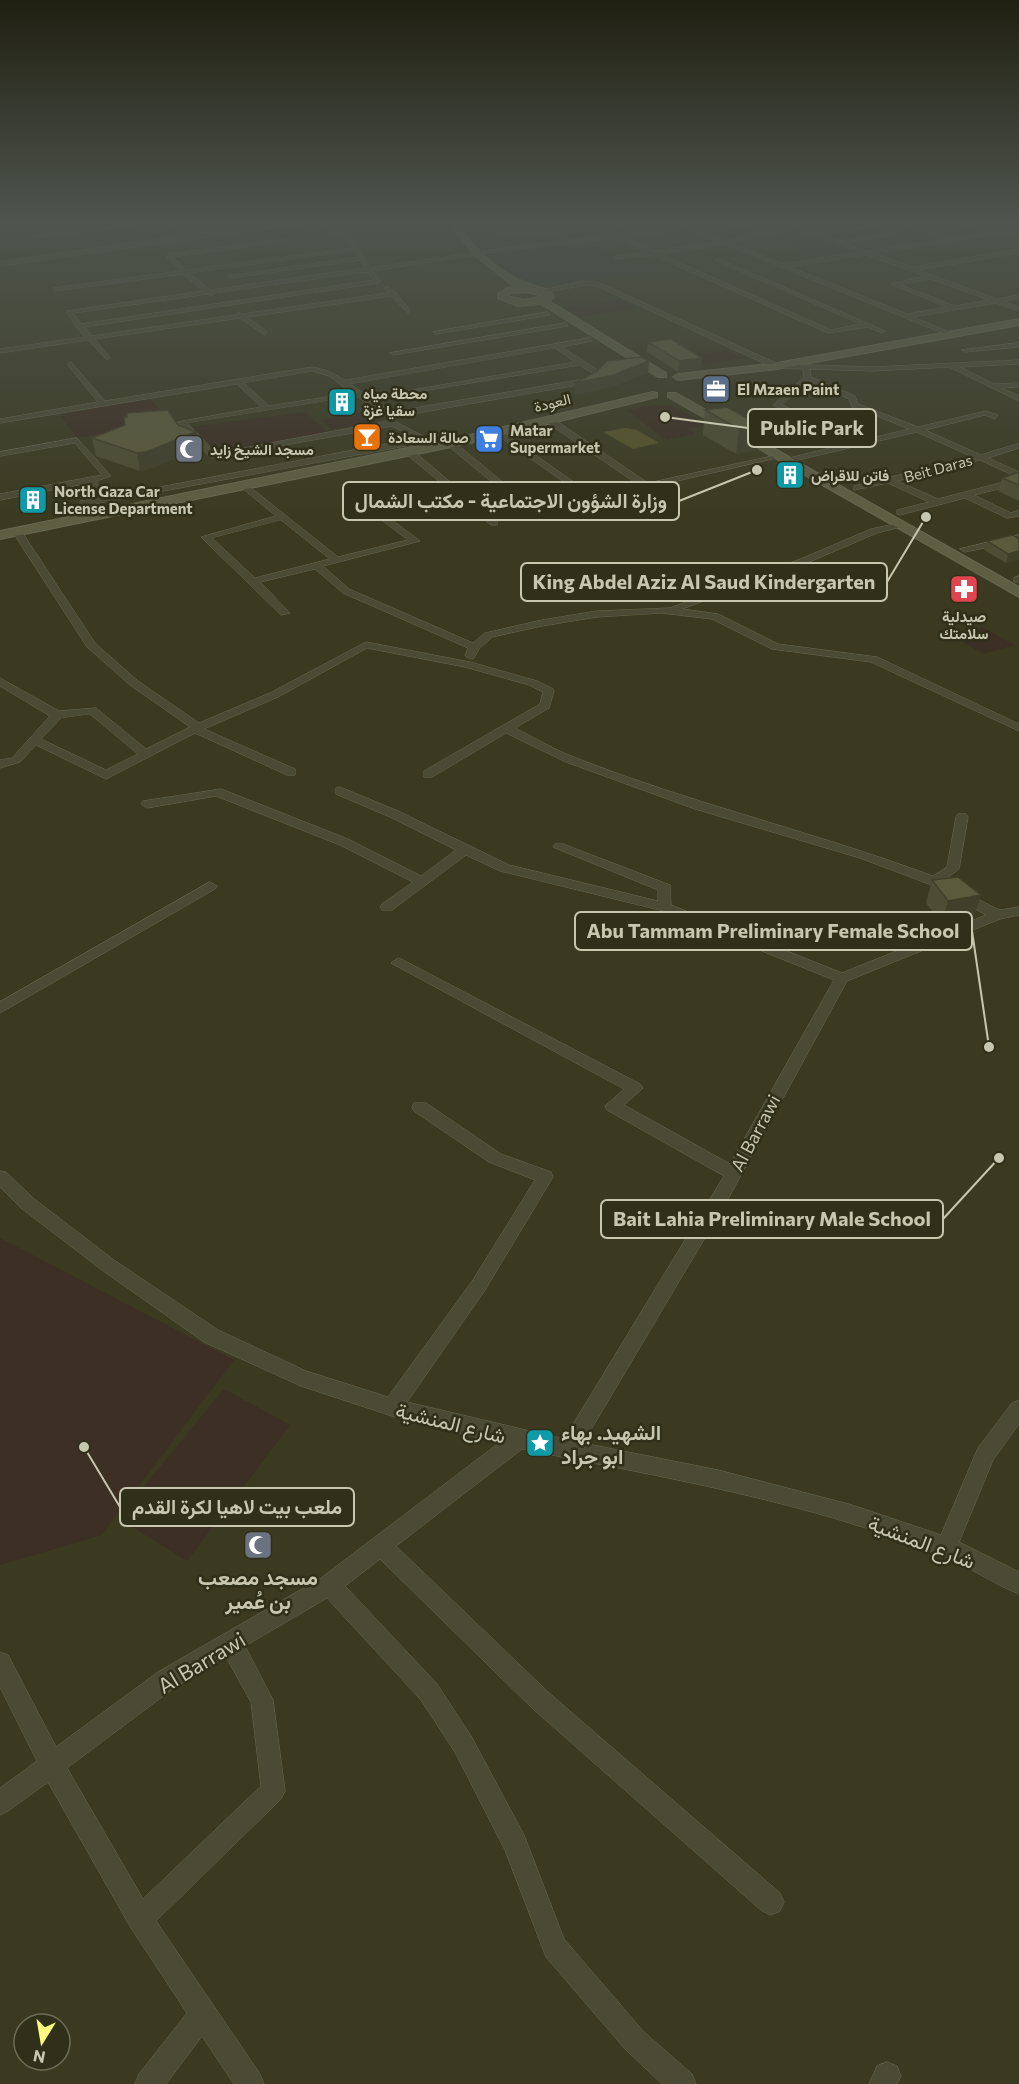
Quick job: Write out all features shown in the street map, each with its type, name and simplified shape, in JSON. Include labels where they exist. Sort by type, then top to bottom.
[{"type":"main road","points":[[558,320],[644,376],[678,377],[777,366],[1019,322]]},
{"type":"main road","points":[[575,320],[662,375]]},
{"type":"main road","points":[[653,395],[672,395],[762,368]]},
{"type":"main road","points":[[678,377],[702,402],[796,461],[857,488],[901,518],[965,549],[1018,583]]},
{"type":"main road","name":"العودة","points":[[410,448],[426,441],[574,408],[633,389],[653,395]]},
{"type":"main road","name":"العودة","points":[[0,528],[242,479],[410,448],[450,443],[653,395]]},
{"type":"main road","points":[[672,395],[1018,583]]},
{"type":"main road","name":"العودة","points":[[0,534],[242,479]]},
{"type":"street","points":[[74,320],[107,358]]},
{"type":"street","points":[[78,326],[117,320]]},
{"type":"street","points":[[0,351],[206,320]]},
{"type":"street","points":[[247,320],[265,333]]},
{"type":"street","points":[[463,349],[436,332],[509,320]]},
{"type":"street","points":[[677,320],[777,366],[806,368],[951,366],[1019,362]]},
{"type":"street","points":[[804,320],[830,332],[869,325]]},
{"type":"street","points":[[858,320],[882,331]]},
{"type":"street","points":[[916,320],[952,335]]},
{"type":"street","points":[[393,353],[566,325]]},
{"type":"street","points":[[345,382],[590,340]]},
{"type":"street","points":[[966,350],[1019,345]]},
{"type":"street","points":[[357,394],[181,422],[214,456],[592,380],[598,374],[556,346]]},
{"type":"street","points":[[470,354],[478,358]]},
{"type":"street","points":[[458,362],[467,368]]},
{"type":"street","points":[[71,363],[102,403]]},
{"type":"street","points":[[404,392],[581,363]]},
{"type":"street","points":[[951,366],[1019,399]]},
{"type":"street","points":[[806,368],[808,378]]},
{"type":"street","points":[[0,421],[312,369],[325,370],[345,382],[357,394],[426,441]]},
{"type":"street","points":[[476,374],[509,395]]},
{"type":"street","points":[[808,378],[777,405],[823,427],[877,414]]},
{"type":"street","points":[[808,378],[852,398],[855,405],[932,435],[1019,476]]},
{"type":"street","points":[[238,381],[267,408]]},
{"type":"street","points":[[989,386],[1019,385]]},
{"type":"street","points":[[497,432],[591,498],[646,486],[796,461],[932,435],[995,417],[986,413],[913,429],[796,461]]},
{"type":"street","points":[[549,420],[646,486]]},
{"type":"street","points":[[0,454],[76,440],[107,476],[0,497]]},
{"type":"street","points":[[450,443],[524,504]]},
{"type":"street","name":"Beit Daras","points":[[857,488],[980,458],[1019,445]]},
{"type":"street","points":[[410,448],[494,523]]},
{"type":"street","points":[[229,453],[243,468],[242,479]]},
{"type":"street","points":[[86,512],[83,503],[242,479]]},
{"type":"street","points":[[242,479],[282,517],[335,559]]},
{"type":"street","points":[[91,480],[106,500]]},
{"type":"street","points":[[891,481],[939,503]]},
{"type":"street","points":[[669,611],[806,560],[939,503],[1019,481]]},
{"type":"street","points":[[968,496],[1010,516],[1019,513]]},
{"type":"street","points":[[253,581],[415,541],[362,502]]},
{"type":"street","points":[[282,517],[206,537],[228,562],[253,581],[285,613]]},
{"type":"street","points":[[18,531],[92,645],[134,683],[196,728],[291,772]]},
{"type":"street","points":[[965,549],[1019,538]]},
{"type":"street","points":[[316,565],[346,591],[474,647]]},
{"type":"street","points":[[466,664],[474,647],[489,635],[597,614],[669,611],[718,617],[761,642],[776,647],[873,659],[1019,728]]},
{"type":"street","points":[[34,740],[106,775],[196,728],[274,695],[366,645],[466,664],[533,683],[549,691],[544,706],[428,774]]},
{"type":"street","points":[[0,681],[57,715],[92,710],[146,754]]},
{"type":"street","points":[[0,764],[16,760],[57,715]]},
{"type":"street","points":[[506,728],[580,764],[699,806],[865,855],[934,881],[997,915]]},
{"type":"street","points":[[340,791],[394,814],[505,868],[664,907],[842,978],[997,915],[1019,911]]},
{"type":"street","points":[[147,804],[217,792],[344,842],[423,881]]},
{"type":"street","points":[[934,881],[953,869],[962,817]]},
{"type":"street","points":[[559,847],[665,888],[664,907]]},
{"type":"street","points":[[387,907],[465,850]]},
{"type":"street","points":[[0,1008],[210,886]]},
{"type":"street","points":[[398,963],[635,1088],[613,1106],[733,1173]]},
{"type":"street","name":"Al Barrawi","points":[[569,1449],[733,1173],[842,978]]},
{"type":"street","points":[[392,1407],[479,1285],[545,1177],[495,1158],[420,1107]]},
{"type":"street","name":"شارع المنشية","points":[[0,1177],[27,1203],[108,1265],[211,1336],[302,1378],[392,1407],[519,1439],[718,1479],[852,1515],[947,1547],[1019,1583]]},
{"type":"street","points":[[947,1547],[985,1454],[1019,1409]]},
{"type":"street","name":"Al Barrawi","points":[[0,1803],[166,1680],[329,1585],[519,1439]]},
{"type":"street","points":[[381,1546],[540,1700],[771,1902]]},
{"type":"street","points":[[329,1585],[429,1692],[463,1744],[515,1844],[555,1948],[634,2040],[682,2084]]},
{"type":"street","points":[[140,1919],[273,1791],[262,1700],[231,1644]]},
{"type":"street","points":[[0,1662],[52,1765],[140,1919],[250,2084]]},
{"type":"street","points":[[149,2084],[203,2014]]},
{"type":"shaded area","points":[[728,350],[743,358],[700,365],[685,356]]},
{"type":"shaded area","points":[[150,398],[169,422],[77,438],[60,415]]},
{"type":"shaded area","points":[[655,405],[673,406],[707,425],[687,429],[695,434],[666,440],[627,410]]},
{"type":"shaded area","points":[[369,411],[381,420],[332,429],[320,420]]},
{"type":"shaded area","points":[[305,412],[328,433],[219,453],[192,427]]},
{"type":"shaded area","points":[[626,428],[637,430],[659,443],[633,449],[603,432]]},
{"type":"shaded area","points":[[982,627],[1015,645],[983,654],[954,637]]},
{"type":"shaded area","points":[[0,1238],[234,1360],[102,1535],[0,1565]]},
{"type":"shaded area","points":[[224,1389],[290,1425],[187,1561],[118,1518]]},
{"type":"building","points":[[671,339],[702,358],[679,361],[648,342]]},
{"type":"building","points":[[641,357],[649,361],[614,375],[575,383],[597,371],[607,361]]},
{"type":"building","points":[[727,407],[760,425],[739,429],[705,410]]},
{"type":"building","points":[[168,410],[178,425],[196,432],[146,452],[137,453],[92,438],[125,425],[124,417],[127,417],[127,413]]},
{"type":"building","points":[[1019,472],[1019,485],[1002,478]]},
{"type":"building","points":[[1013,535],[1019,539],[1019,551],[1008,554],[987,541]]},
{"type":"building","points":[[958,877],[981,895],[948,901],[932,880]]},
{"type":"place","name":"El Mzaen Paint","points":[[716,389]]},
{"type":"place","name":"محطة مياه سقيا غزة","points":[[342,402]]},
{"type":"place","name":"Public Park","points":[[665,417]]},
{"type":"place","name":"صالة السعادة","points":[[367,437]]},
{"type":"place","name":"Matar Supermarket","points":[[489,439]]},
{"type":"place","name":"مسجد الشيخ زايد","points":[[189,449]]},
{"type":"place","name":"وزارة الشؤون الاجتماعية - مكتب الشمال","points":[[757,470]]},
{"type":"place","name":"فاتن للاقراض","points":[[790,475]]},
{"type":"place","name":"North Gaza Car License Department","points":[[33,500]]},
{"type":"place","name":"King Abdel Aziz Al Saud Kindergarten","points":[[926,517]]},
{"type":"place","name":"صيدلية سلامتك","points":[[964,589]]},
{"type":"place","name":"Abu Tammam Preliminary Female School","points":[[989,1047]]},
{"type":"place","name":"Bait Lahia Preliminary Male School","points":[[999,1158]]},
{"type":"place","name":"الشهيد. بهاء ابو جراد","points":[[540,1443]]},
{"type":"place","name":"ملعب بيت لاهيا لكرة القدم","points":[[84,1447]]},
{"type":"place","name":"مسجد مصعب بن عُمير","points":[[258,1545]]}]
